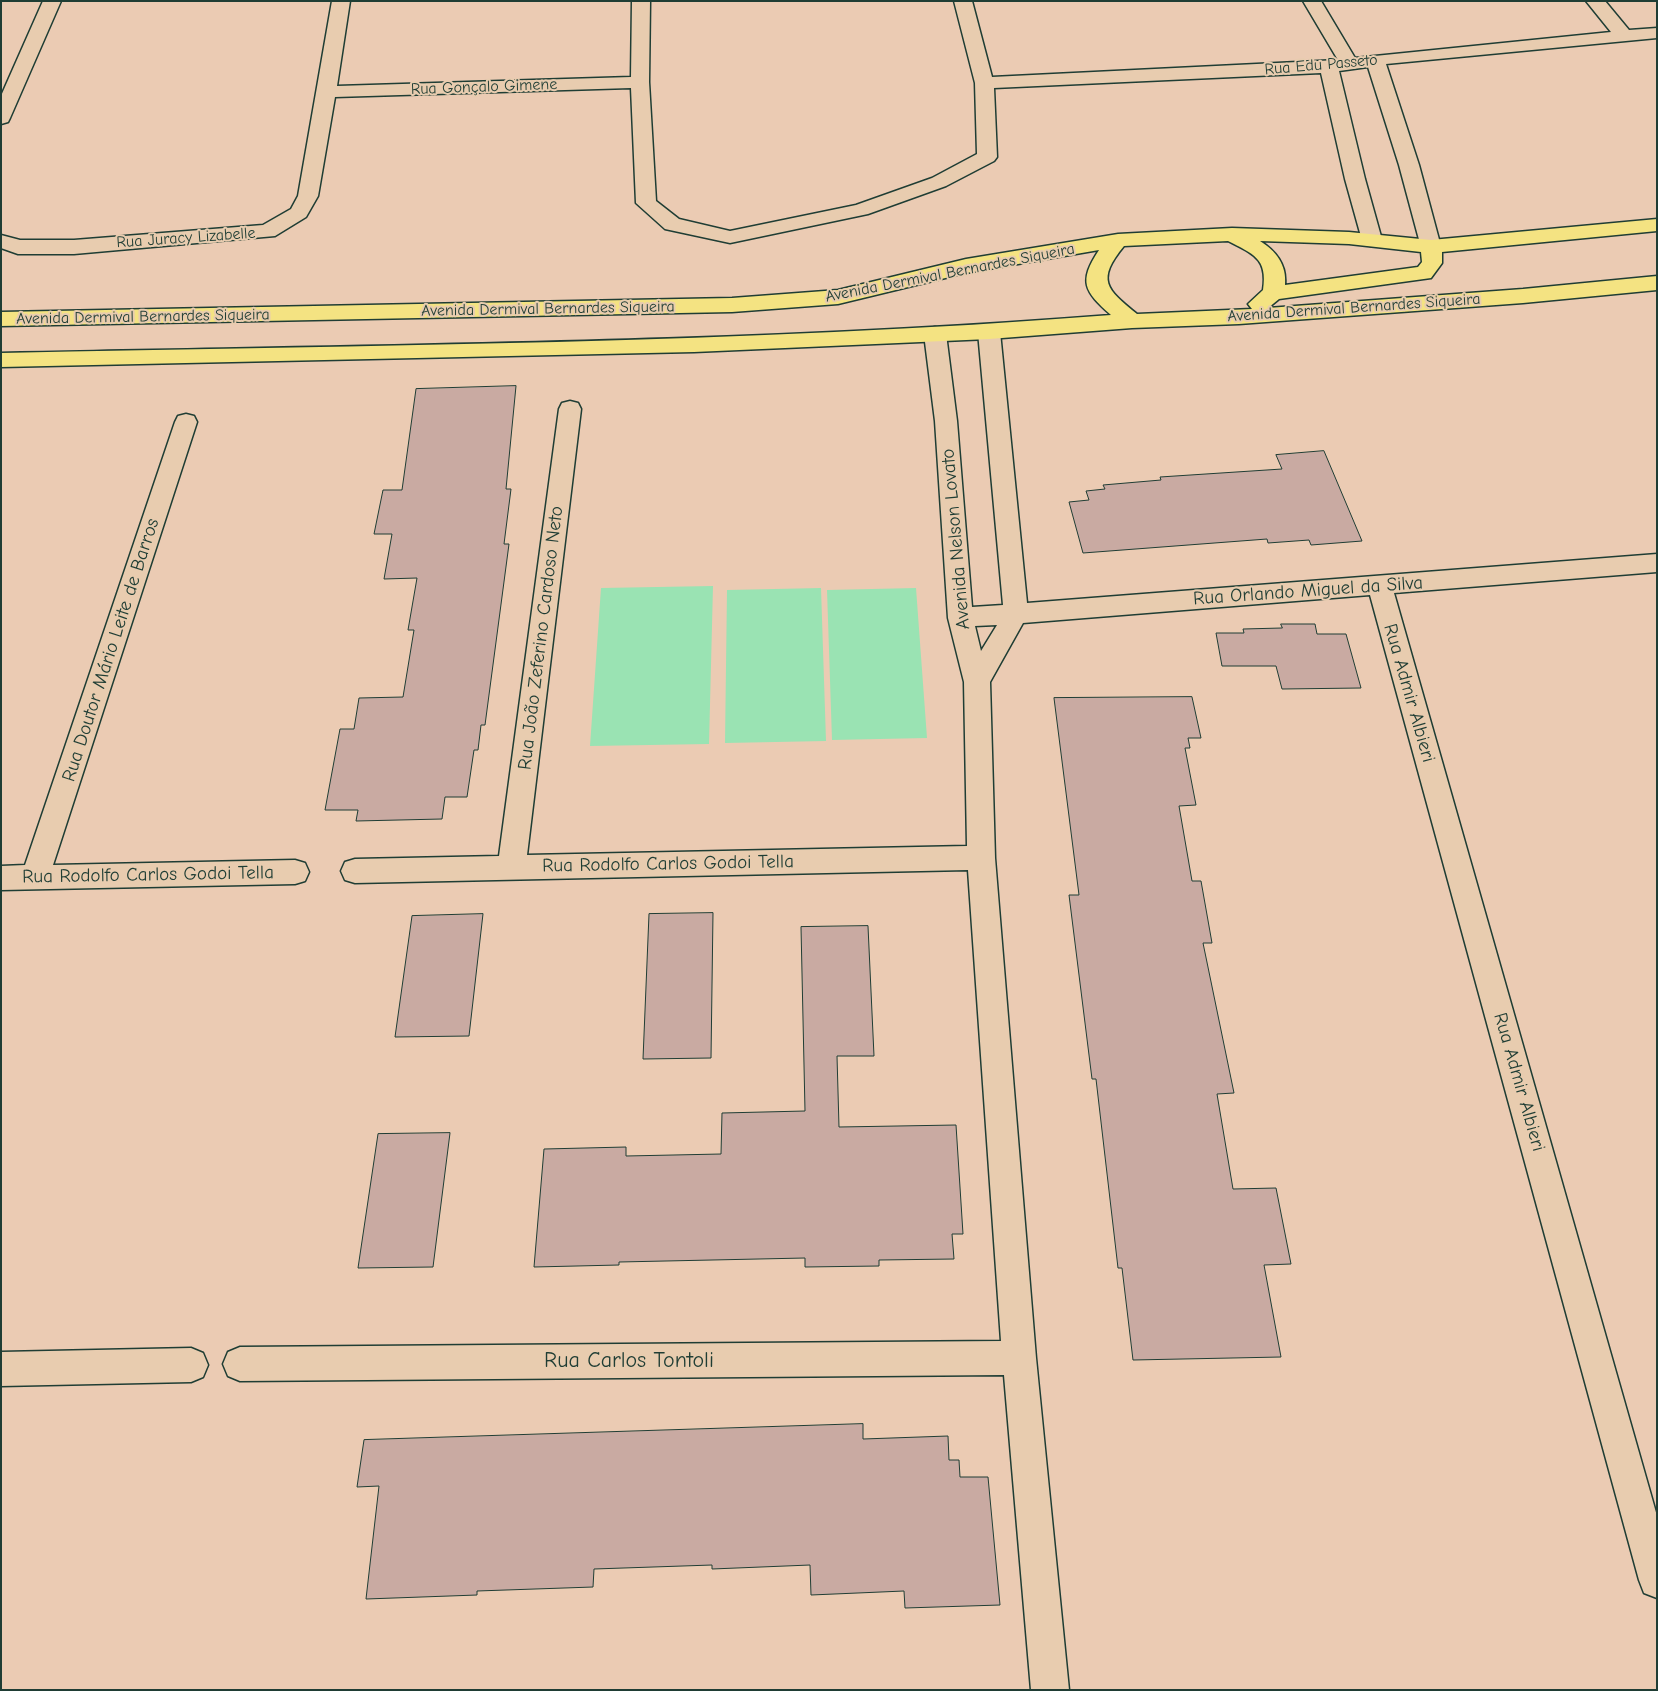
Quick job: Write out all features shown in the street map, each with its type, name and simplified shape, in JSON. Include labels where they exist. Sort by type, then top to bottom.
[{"type":"main road","name":"Avenida Dermival Bernardes Siqueira","points":[[1,319],[742,304],[838,297],[966,266],[1118,240],[1232,234],[1372,240],[1432,247],[1657,226]]},
{"type":"main road","points":[[1232,234],[1266,254],[1275,267],[1276,278],[1273,293]]},
{"type":"main road","points":[[1118,240],[1102,258],[1094,274],[1097,290],[1132,320]]},
{"type":"main road","points":[[1239,317],[1273,293],[1424,273],[1432,263],[1432,247]]},
{"type":"main road","name":"Avenida Dermival Bernardes Siqueira","points":[[1,360],[694,345],[989,332],[1132,320],[1239,317],[1523,296],[1657,282]]},
{"type":"street","points":[[1,118],[52,1]]},
{"type":"street","name":"Rua Juracy Lizabelle","points":[[1,241],[18,247],[74,247],[268,231],[299,213],[308,196],[328,92],[341,1]]},
{"type":"street","points":[[641,1],[640,82],[646,203],[672,224],[730,237],[861,210],[938,182],[987,157],[984,83],[963,1]]},
{"type":"street","points":[[1312,1],[1350,64]]},
{"type":"street","points":[[1596,1],[1624,36]]},
{"type":"street","name":"Rua Edu Passeto","points":[[984,83],[1329,67],[1375,60],[1657,33]]},
{"type":"street","points":[[1375,60],[1409,165],[1432,247]]},
{"type":"street","points":[[1329,67],[1355,179],[1372,240]]},
{"type":"street","name":"Rua Gonçalo Gimene","points":[[328,92],[640,82]]},
{"type":"street","points":[[989,332],[1016,613]]},
{"type":"street","name":"Avenida Nelson Lovato","points":[[935,334],[946,421],[960,618],[976,682]]},
{"type":"street","name":"Rua João Zeferino Cardoso Neto","points":[[512,866],[570,409]]},
{"type":"street","name":"Rua Doutor Mário Leite de Barros","points":[[35,877],[186,422]]},
{"type":"street","name":"Rua Orlando Miguel da Silva","points":[[960,618],[1657,563]]},
{"type":"street","name":"Rua Admir Albieri","points":[[1379,585],[1652,1538],[1657,1580]]},
{"type":"street","name":"Avenida Nelson Lovato","points":[[976,682],[1016,613]]},
{"type":"street","points":[[976,682],[981,858],[1018,1358],[1050,1690]]},
{"type":"street","name":"Rua Rodolfo Carlos Godoi Tella","points":[[355,871],[512,866],[981,858]]},
{"type":"street","name":"Rua Rodolfo Carlos Godoi Tella","points":[[1,878],[295,872]]},
{"type":"street","name":"Rua Carlos Tontoli","points":[[240,1364],[1018,1358]]},
{"type":"street","points":[[1,1369],[191,1365]]},
{"type":"green space","points":[[713,586],[709,744],[590,746],[601,588]]},
{"type":"green space","points":[[821,588],[826,741],[725,743],[727,590]]},
{"type":"green space","points":[[916,588],[927,738],[832,740],[827,590]]},
{"type":"building","points":[[516,386],[506,489],[511,489],[504,544],[509,544],[485,725],[481,725],[478,750],[474,750],[467,797],[445,797],[442,819],[356,821],[358,810],[325,810],[340,729],[354,729],[359,698],[403,697],[414,630],[408,630],[417,578],[384,579],[392,534],[374,534],[383,490],[402,490],[416,389]]},
{"type":"building","points":[[1324,451],[1362,541],[1311,545],[1309,540],[1268,543],[1267,539],[1083,553],[1069,502],[1089,500],[1086,491],[1105,489],[1103,485],[1161,480],[1160,477],[1282,469],[1276,455]]},
{"type":"building","points":[[1281,624],[1315,624],[1317,634],[1346,634],[1361,688],[1282,689],[1276,666],[1222,666],[1216,633],[1244,633],[1243,629],[1282,628]]},
{"type":"building","points":[[1192,697],[1201,738],[1188,738],[1190,748],[1185,748],[1196,805],[1179,806],[1192,881],[1201,881],[1212,943],[1203,943],[1234,1093],[1217,1094],[1233,1189],[1276,1188],[1291,1264],[1264,1265],[1281,1357],[1133,1360],[1122,1268],[1118,1268],[1096,1079],[1092,1079],[1069,895],[1079,895],[1054,698]]},
{"type":"building","points":[[713,913],[711,1058],[643,1059],[649,914]]},
{"type":"building","points":[[483,914],[469,1036],[395,1037],[412,916]]},
{"type":"building","points":[[868,926],[874,1056],[837,1056],[839,1127],[956,1125],[963,1234],[952,1234],[954,1259],[879,1260],[879,1266],[805,1267],[805,1258],[619,1262],[619,1265],[534,1267],[544,1149],[626,1147],[626,1156],[721,1154],[722,1113],[805,1111],[801,927]]},
{"type":"building","points":[[450,1133],[433,1267],[358,1268],[378,1134]]},
{"type":"building","points":[[863,1424],[863,1439],[948,1436],[949,1460],[959,1460],[960,1477],[988,1477],[1000,1605],[905,1608],[904,1591],[811,1595],[810,1565],[712,1569],[712,1565],[594,1569],[593,1587],[477,1591],[477,1595],[366,1599],[379,1486],[357,1487],[364,1440]]}]
